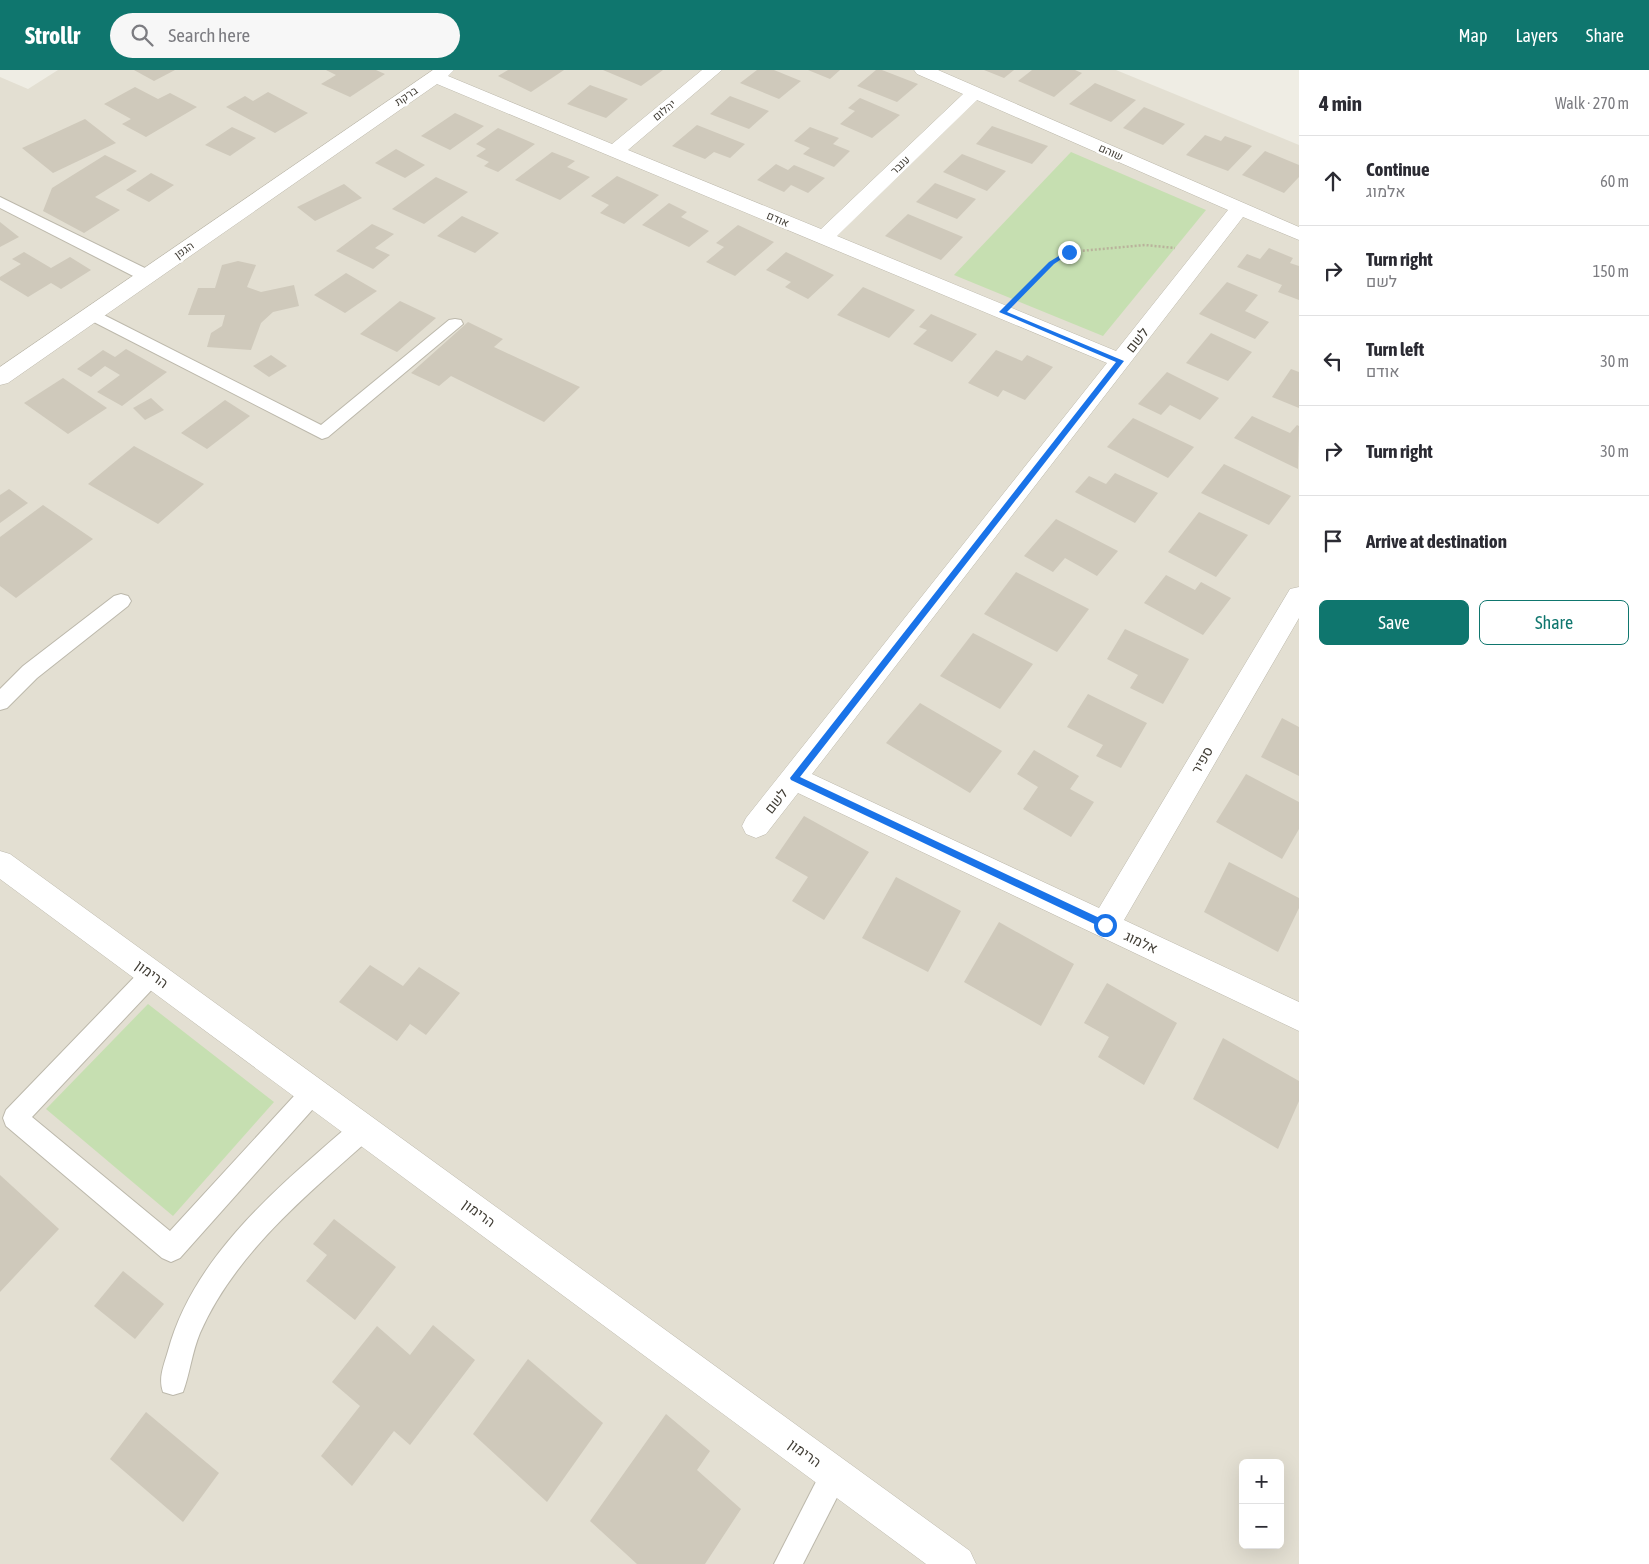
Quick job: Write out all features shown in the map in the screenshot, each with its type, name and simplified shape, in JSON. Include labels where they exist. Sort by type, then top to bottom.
[{"type":"street","name":"יהלום","points":[[614,151],[713,70]]},
{"type":"street","name":"שוהם","points":[[924,70],[1299,234]]},
{"type":"street","name":"אודם","points":[[440,73],[614,151],[1120,361]]},
{"type":"street","name":"ברקת","points":[[368,121],[440,73]]},
{"type":"street","name":"ענבר","points":[[824,238],[975,92]]},
{"type":"street","name":"הגפן","points":[[0,378],[368,121]]},
{"type":"street","name":"לשם","points":[[756,826],[1240,208]]},
{"type":"street","name":"ספיר","points":[[1105,925],[1295,612]]},
{"type":"street","name":"אלמוג","points":[[794,778],[1299,1017]]},
{"type":"street","name":"הרימון","points":[[0,863],[957,1564]]},
{"type":"lane","points":[[0,202],[147,276]]},
{"type":"lane","points":[[92,314],[322,433],[455,324]]},
{"type":"lane","points":[[0,702],[30,672],[121,601]]},
{"type":"lane","points":[[152,974],[15,1118],[171,1249],[313,1092]]},
{"type":"lane","points":[[173,1382],[190,1324],[224,1266],[276,1207],[363,1129]]},
{"type":"lane","points":[[788,1564],[835,1474]]},
{"type":"path","points":[[1002,312],[1052,263],[1069,252],[1153,245],[1169,246],[1201,259]]},
{"type":"shaded area","points":[[58,70],[1116,70],[1299,145],[1299,1564],[0,1564],[0,77],[28,89]]},
{"type":"green space","points":[[1071,152],[1206,210],[1103,336],[954,275]]},
{"type":"green space","points":[[148,1004],[274,1102],[173,1216],[46,1109]]},
{"type":"building","points":[[134,70],[175,70],[154,81]]},
{"type":"building","points":[[326,70],[376,70],[385,74],[350,97],[321,84],[336,75]]},
{"type":"building","points":[[508,70],[564,70],[531,92],[498,76]]},
{"type":"building","points":[[603,70],[663,70],[641,86]]},
{"type":"building","points":[[757,70],[774,70],[801,81],[779,99],[740,83]]},
{"type":"building","points":[[808,70],[840,70],[830,79]]},
{"type":"building","points":[[876,70],[882,70],[918,84],[897,102],[857,86]]},
{"type":"building","points":[[984,70],[1014,70],[1004,78]]},
{"type":"building","points":[[1032,70],[1075,70],[1082,73],[1054,97],[1018,81]]},
{"type":"building","points":[[1095,83],[1136,100],[1111,122],[1069,104]]},
{"type":"building","points":[[590,85],[628,99],[606,118],[567,104]]},
{"type":"building","points":[[135,87],[158,99],[170,93],[197,107],[146,137],[122,124],[131,119],[104,104]]},
{"type":"building","points":[[268,92],[308,113],[275,133],[226,107],[245,96],[253,101]]},
{"type":"building","points":[[730,96],[769,111],[749,129],[710,114]]},
{"type":"building","points":[[860,98],[900,115],[872,138],[840,124],[855,111],[848,108]]},
{"type":"building","points":[[1144,107],[1185,124],[1163,145],[1123,128]]},
{"type":"building","points":[[455,113],[484,126],[450,150],[421,136]]},
{"type":"building","points":[[85,119],[116,143],[53,173],[22,148]]},
{"type":"building","points":[[697,125],[745,144],[730,158],[714,152],[705,159],[672,146]]},
{"type":"building","points":[[992,126],[1048,146],[1032,164],[976,144]]},
{"type":"building","points":[[232,127],[256,138],[230,156],[205,145]]},
{"type":"building","points":[[810,127],[839,138],[833,144],[850,151],[834,167],[803,154],[810,148],[794,141]]},
{"type":"building","points":[[498,128],[535,144],[498,172],[484,166],[489,162],[476,156],[486,149],[476,144]]},
{"type":"building","points":[[1205,135],[1221,141],[1225,136],[1252,146],[1228,171],[1186,155]]},
{"type":"building","points":[[396,149],[425,165],[405,178],[375,163]]},
{"type":"building","points":[[1265,151],[1299,165],[1299,177],[1284,193],[1242,175]]},
{"type":"building","points":[[552,152],[575,161],[567,167],[590,177],[560,200],[515,180]]},
{"type":"building","points":[[962,154],[1006,171],[987,191],[943,172]]},
{"type":"building","points":[[105,155],[137,171],[95,197],[120,210],[84,233],[43,211],[52,188]]},
{"type":"building","points":[[776,164],[788,170],[794,165],[825,178],[808,193],[791,185],[784,192],[757,180]]},
{"type":"building","points":[[151,173],[174,185],[149,202],[126,190]]},
{"type":"building","points":[[617,176],[659,195],[624,224],[600,213],[609,205],[591,196]]},
{"type":"building","points":[[436,177],[468,192],[424,224],[392,209]]},
{"type":"building","points":[[935,183],[976,199],[957,219],[916,202]]},
{"type":"building","points":[[344,184],[362,198],[315,221],[297,207]]},
{"type":"building","points":[[669,203],[687,212],[681,217],[709,231],[689,247],[642,225]]},
{"type":"building","points":[[908,214],[963,237],[941,260],[885,236]]},
{"type":"building","points":[[462,216],[499,233],[475,253],[437,236]]},
{"type":"building","points":[[0,222],[19,237],[0,247]]},
{"type":"building","points":[[372,224],[394,234],[375,248],[390,255],[373,269],[336,251]]},
{"type":"building","points":[[738,225],[774,242],[735,276],[706,262],[724,247],[716,243]]},
{"type":"building","points":[[1269,248],[1293,258],[1290,263],[1299,266],[1299,300],[1278,292],[1282,285],[1237,267],[1247,254],[1260,259]]},
{"type":"building","points":[[24,252],[51,268],[70,257],[91,270],[61,289],[51,283],[28,297],[0,280],[0,277],[21,264],[12,259]]},
{"type":"building","points":[[786,252],[834,275],[808,299],[785,287],[791,282],[766,270]]},
{"type":"building","points":[[238,261],[256,265],[247,287],[261,292],[294,285],[299,306],[273,312],[261,323],[251,350],[207,347],[211,333],[222,326],[225,315],[188,315],[198,288],[215,288],[222,265]]},
{"type":"building","points":[[346,273],[377,291],[345,313],[314,295]]},
{"type":"building","points":[[1227,282],[1258,295],[1245,311],[1269,322],[1255,339],[1199,314]]},
{"type":"building","points":[[863,287],[915,310],[889,338],[837,315]]},
{"type":"building","points":[[400,301],[436,318],[397,352],[360,334]]},
{"type":"building","points":[[931,314],[977,334],[952,362],[913,344],[927,330],[919,327]]},
{"type":"building","points":[[468,322],[503,339],[494,347],[580,387],[544,422],[451,376],[439,386],[411,373]]},
{"type":"building","points":[[1211,333],[1252,352],[1228,381],[1186,363]]},
{"type":"building","points":[[126,349],[167,372],[122,406],[97,392],[120,375],[105,366],[91,377],[77,369],[103,350],[115,357]]},
{"type":"building","points":[[996,350],[1022,361],[1027,355],[1053,367],[1025,400],[1003,390],[998,397],[968,383]]},
{"type":"building","points":[[271,355],[287,366],[269,377],[253,366]]},
{"type":"building","points":[[1291,369],[1299,372],[1299,408],[1272,397]]},
{"type":"building","points":[[1167,372],[1219,398],[1200,420],[1170,405],[1161,415],[1138,404]]},
{"type":"building","points":[[63,378],[107,408],[68,434],[24,403]]},
{"type":"building","points":[[151,398],[164,410],[145,420],[133,408]]},
{"type":"building","points":[[225,400],[250,416],[207,449],[181,433]]},
{"type":"building","points":[[1252,416],[1290,433],[1297,425],[1299,426],[1298,469],[1234,438]]},
{"type":"building","points":[[1133,418],[1194,447],[1168,478],[1107,447]]},
{"type":"building","points":[[134,446],[204,484],[158,524],[88,484]]},
{"type":"building","points":[[1224,464],[1291,496],[1269,525],[1201,493]]},
{"type":"building","points":[[1115,473],[1158,493],[1135,523],[1075,492],[1089,476],[1106,484]]},
{"type":"building","points":[[9,489],[28,503],[0,523],[0,495]]},
{"type":"building","points":[[43,505],[93,539],[16,598],[0,586],[0,537]]},
{"type":"building","points":[[1199,512],[1248,535],[1216,577],[1168,552]]},
{"type":"building","points":[[1056,519],[1118,551],[1097,576],[1065,558],[1053,572],[1024,556]]},
{"type":"building","points":[[1016,572],[1089,609],[1057,652],[984,614]]},
{"type":"building","points":[[1166,575],[1195,590],[1201,582],[1231,598],[1203,635],[1144,603]]},
{"type":"building","points":[[1125,629],[1189,659],[1163,704],[1130,688],[1138,675],[1107,659]]},
{"type":"building","points":[[973,633],[1033,664],[1000,709],[940,676]]},
{"type":"building","points":[[1088,694],[1147,723],[1121,768],[1096,756],[1103,745],[1067,727]]},
{"type":"building","points":[[920,703],[1002,751],[970,793],[886,743]]},
{"type":"building","points":[[1282,718],[1299,727],[1299,776],[1261,757]]},
{"type":"building","points":[[1034,750],[1079,776],[1070,789],[1094,802],[1071,837],[1023,809],[1038,787],[1017,774]]},
{"type":"building","points":[[1246,774],[1299,802],[1299,829],[1282,859],[1216,822]]},
{"type":"building","points":[[804,816],[869,852],[824,920],[792,901],[808,877],[775,858]]},
{"type":"building","points":[[1229,862],[1299,898],[1299,908],[1278,952],[1204,912]]},
{"type":"building","points":[[896,877],[961,911],[928,972],[862,938]]},
{"type":"building","points":[[999,922],[1074,964],[1041,1026],[964,982]]},
{"type":"building","points":[[370,965],[403,986],[419,967],[460,993],[426,1035],[410,1024],[397,1041],[339,1002]]},
{"type":"building","points":[[1107,983],[1177,1023],[1144,1085],[1098,1057],[1109,1037],[1084,1023]]},
{"type":"building","points":[[1223,1038],[1299,1081],[1299,1101],[1278,1149],[1193,1099]]},
{"type":"building","points":[[0,1175],[59,1229],[0,1292]]},
{"type":"building","points":[[334,1219],[396,1267],[355,1320],[306,1281],[327,1255],[313,1244]]},
{"type":"building","points":[[123,1271],[164,1304],[135,1339],[94,1306]]},
{"type":"building","points":[[433,1325],[475,1360],[410,1445],[394,1431],[352,1486],[321,1456],[360,1406],[332,1382],[377,1326],[410,1355]]},
{"type":"building","points":[[528,1359],[603,1423],[547,1502],[473,1434]]},
{"type":"building","points":[[146,1412],[219,1473],[183,1522],[110,1459]]},
{"type":"building","points":[[666,1414],[710,1451],[697,1470],[741,1509],[705,1564],[637,1564],[590,1521]]},
{"type":"route","points":[[1069,252],[1052,263],[1002,312],[1120,361],[794,778],[1105,925]]}]
